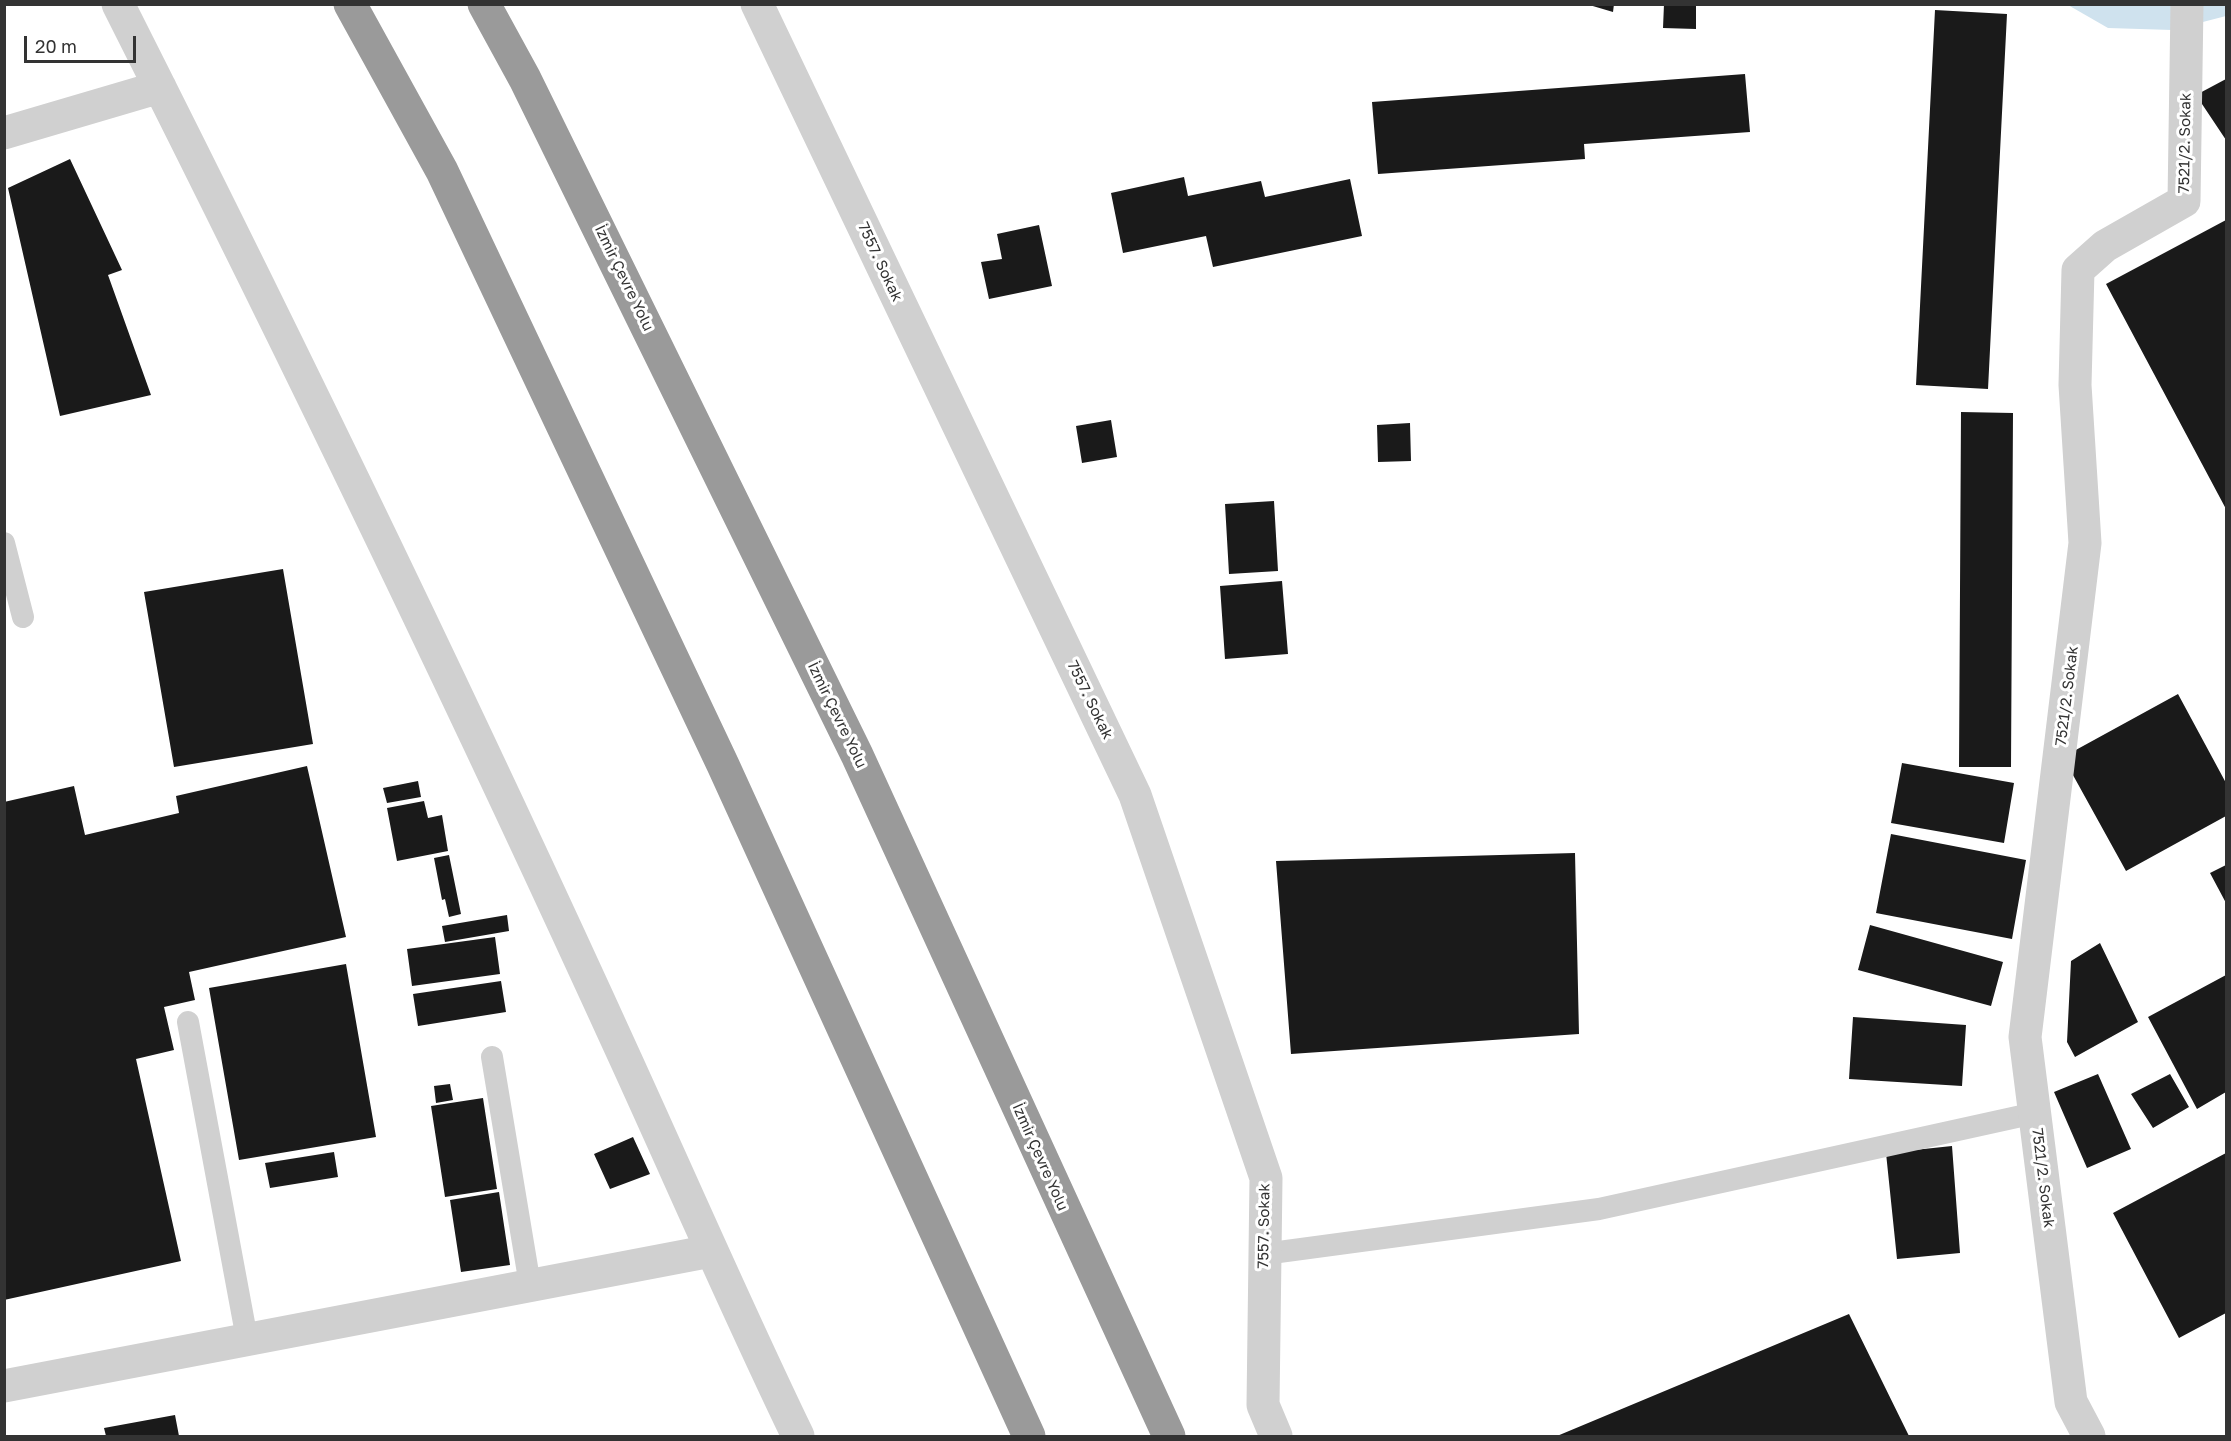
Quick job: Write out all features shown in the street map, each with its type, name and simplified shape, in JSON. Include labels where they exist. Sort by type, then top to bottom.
[{"type":"highway","points":[[350,4],[442,171],[713,743],[1029,1437]]},
{"type":"highway","name":"İzmir Çevre Yolu","points":[[484,4],[546,121],[857,755],[1169,1437]]},
{"type":"street","points":[[118,4],[350,470],[621,1049],[711,1251],[798,1437]]},
{"type":"street","name":"7557. Sokak","points":[[757,4],[1135,795],[1266,1178],[1263,1405],[1276,1437]]},
{"type":"street","name":"7521/2. Sokak","points":[[2090,1437],[2071,1402],[2025,1037],[2085,543],[2075,385],[2078,270],[2105,246],[2184,201],[2187,19]]},
{"type":"street","points":[[4,133],[160,87]]},
{"type":"street","points":[[4,1386],[711,1251]]},
{"type":"lane","points":[[4,543],[23,617]]},
{"type":"lane","points":[[188,1022],[247,1339]]},
{"type":"lane","points":[[492,1057],[530,1285]]},
{"type":"lane","points":[[1264,1254],[1599,1209],[2035,1113]]},
{"type":"water","points":[[2068,5],[2226,5],[2226,16],[2172,30],[2108,28]]},
{"type":"building","points":[[1586,4],[1614,4],[1613,12]]},
{"type":"building","points":[[1664,4],[1696,4],[1696,29],[1663,28]]},
{"type":"building","points":[[1935,10],[2007,14],[1988,389],[1916,385]]},
{"type":"building","points":[[1745,74],[1750,132],[1584,144],[1585,159],[1378,174],[1372,102]]},
{"type":"building","points":[[2226,79],[2226,140],[2196,95]]},
{"type":"building","points":[[70,159],[122,270],[108,275],[151,395],[60,416],[8,188]]},
{"type":"building","points":[[1184,177],[1188,196],[1261,181],[1265,197],[1350,179],[1362,236],[1213,267],[1206,236],[1123,253],[1111,193]]},
{"type":"building","points":[[2226,220],[2226,509],[2106,284]]},
{"type":"building","points":[[1039,225],[1052,286],[989,299],[981,262],[1002,259],[997,234]]},
{"type":"building","points":[[1961,412],[2013,413],[2011,767],[1959,767]]},
{"type":"building","points":[[1111,420],[1117,457],[1082,463],[1076,426]]},
{"type":"building","points":[[1410,423],[1411,461],[1378,462],[1377,425]]},
{"type":"building","points":[[1274,501],[1278,571],[1229,574],[1225,504]]},
{"type":"building","points":[[283,569],[313,744],[174,767],[144,592]]},
{"type":"building","points":[[1282,581],[1288,654],[1225,659],[1220,586]]},
{"type":"building","points":[[2178,694],[2226,783],[2226,816],[2126,871],[2063,757]]},
{"type":"building","points":[[1902,763],[2014,783],[2004,843],[1891,823]]},
{"type":"building","points":[[307,766],[346,937],[189,972],[195,1000],[164,1007],[174,1050],[136,1059],[181,1261],[4,1300],[4,802],[74,786],[85,835],[179,813],[176,796]]},
{"type":"building","points":[[418,781],[421,797],[387,803],[383,788]]},
{"type":"building","points":[[424,801],[428,818],[442,815],[448,851],[397,861],[387,808]]},
{"type":"building","points":[[1891,834],[2026,860],[2012,939],[1876,913]]},
{"type":"building","points":[[1575,853],[1579,1034],[1291,1054],[1276,861]]},
{"type":"building","points":[[449,855],[461,914],[449,917],[445,899],[442,900],[434,858]]},
{"type":"building","points":[[2226,865],[2226,903],[2210,873]]},
{"type":"building","points":[[507,915],[509,931],[445,942],[442,926]]},
{"type":"building","points":[[1870,925],[2003,962],[1991,1006],[1858,970]]},
{"type":"building","points":[[495,937],[500,974],[412,986],[407,949]]},
{"type":"building","points":[[2100,943],[2138,1022],[2075,1057],[2067,1042],[2071,961]]},
{"type":"building","points":[[346,964],[376,1137],[239,1160],[209,988]]},
{"type":"building","points":[[2226,975],[2226,1092],[2197,1109],[2148,1017]]},
{"type":"building","points":[[501,981],[506,1012],[418,1026],[413,994]]},
{"type":"building","points":[[1853,1017],[1966,1025],[1962,1086],[1849,1079]]},
{"type":"building","points":[[2098,1074],[2131,1149],[2087,1168],[2054,1092]]},
{"type":"building","points":[[2170,1074],[2189,1107],[2153,1128],[2131,1094]]},
{"type":"building","points":[[450,1084],[453,1100],[436,1103],[434,1086]]},
{"type":"building","points":[[483,1098],[497,1189],[445,1197],[431,1106]]},
{"type":"building","points":[[633,1137],[650,1174],[610,1189],[594,1154]]},
{"type":"building","points":[[1952,1146],[1960,1253],[1897,1259],[1886,1153]]},
{"type":"building","points":[[334,1152],[338,1177],[270,1188],[265,1163]]},
{"type":"building","points":[[2226,1153],[2226,1313],[2179,1338],[2113,1213]]},
{"type":"building","points":[[499,1192],[510,1265],[461,1272],[450,1200]]},
{"type":"building","points":[[1849,1314],[1909,1436],[1557,1436]]},
{"type":"building","points":[[175,1415],[179,1436],[106,1436],[104,1428]]}]
